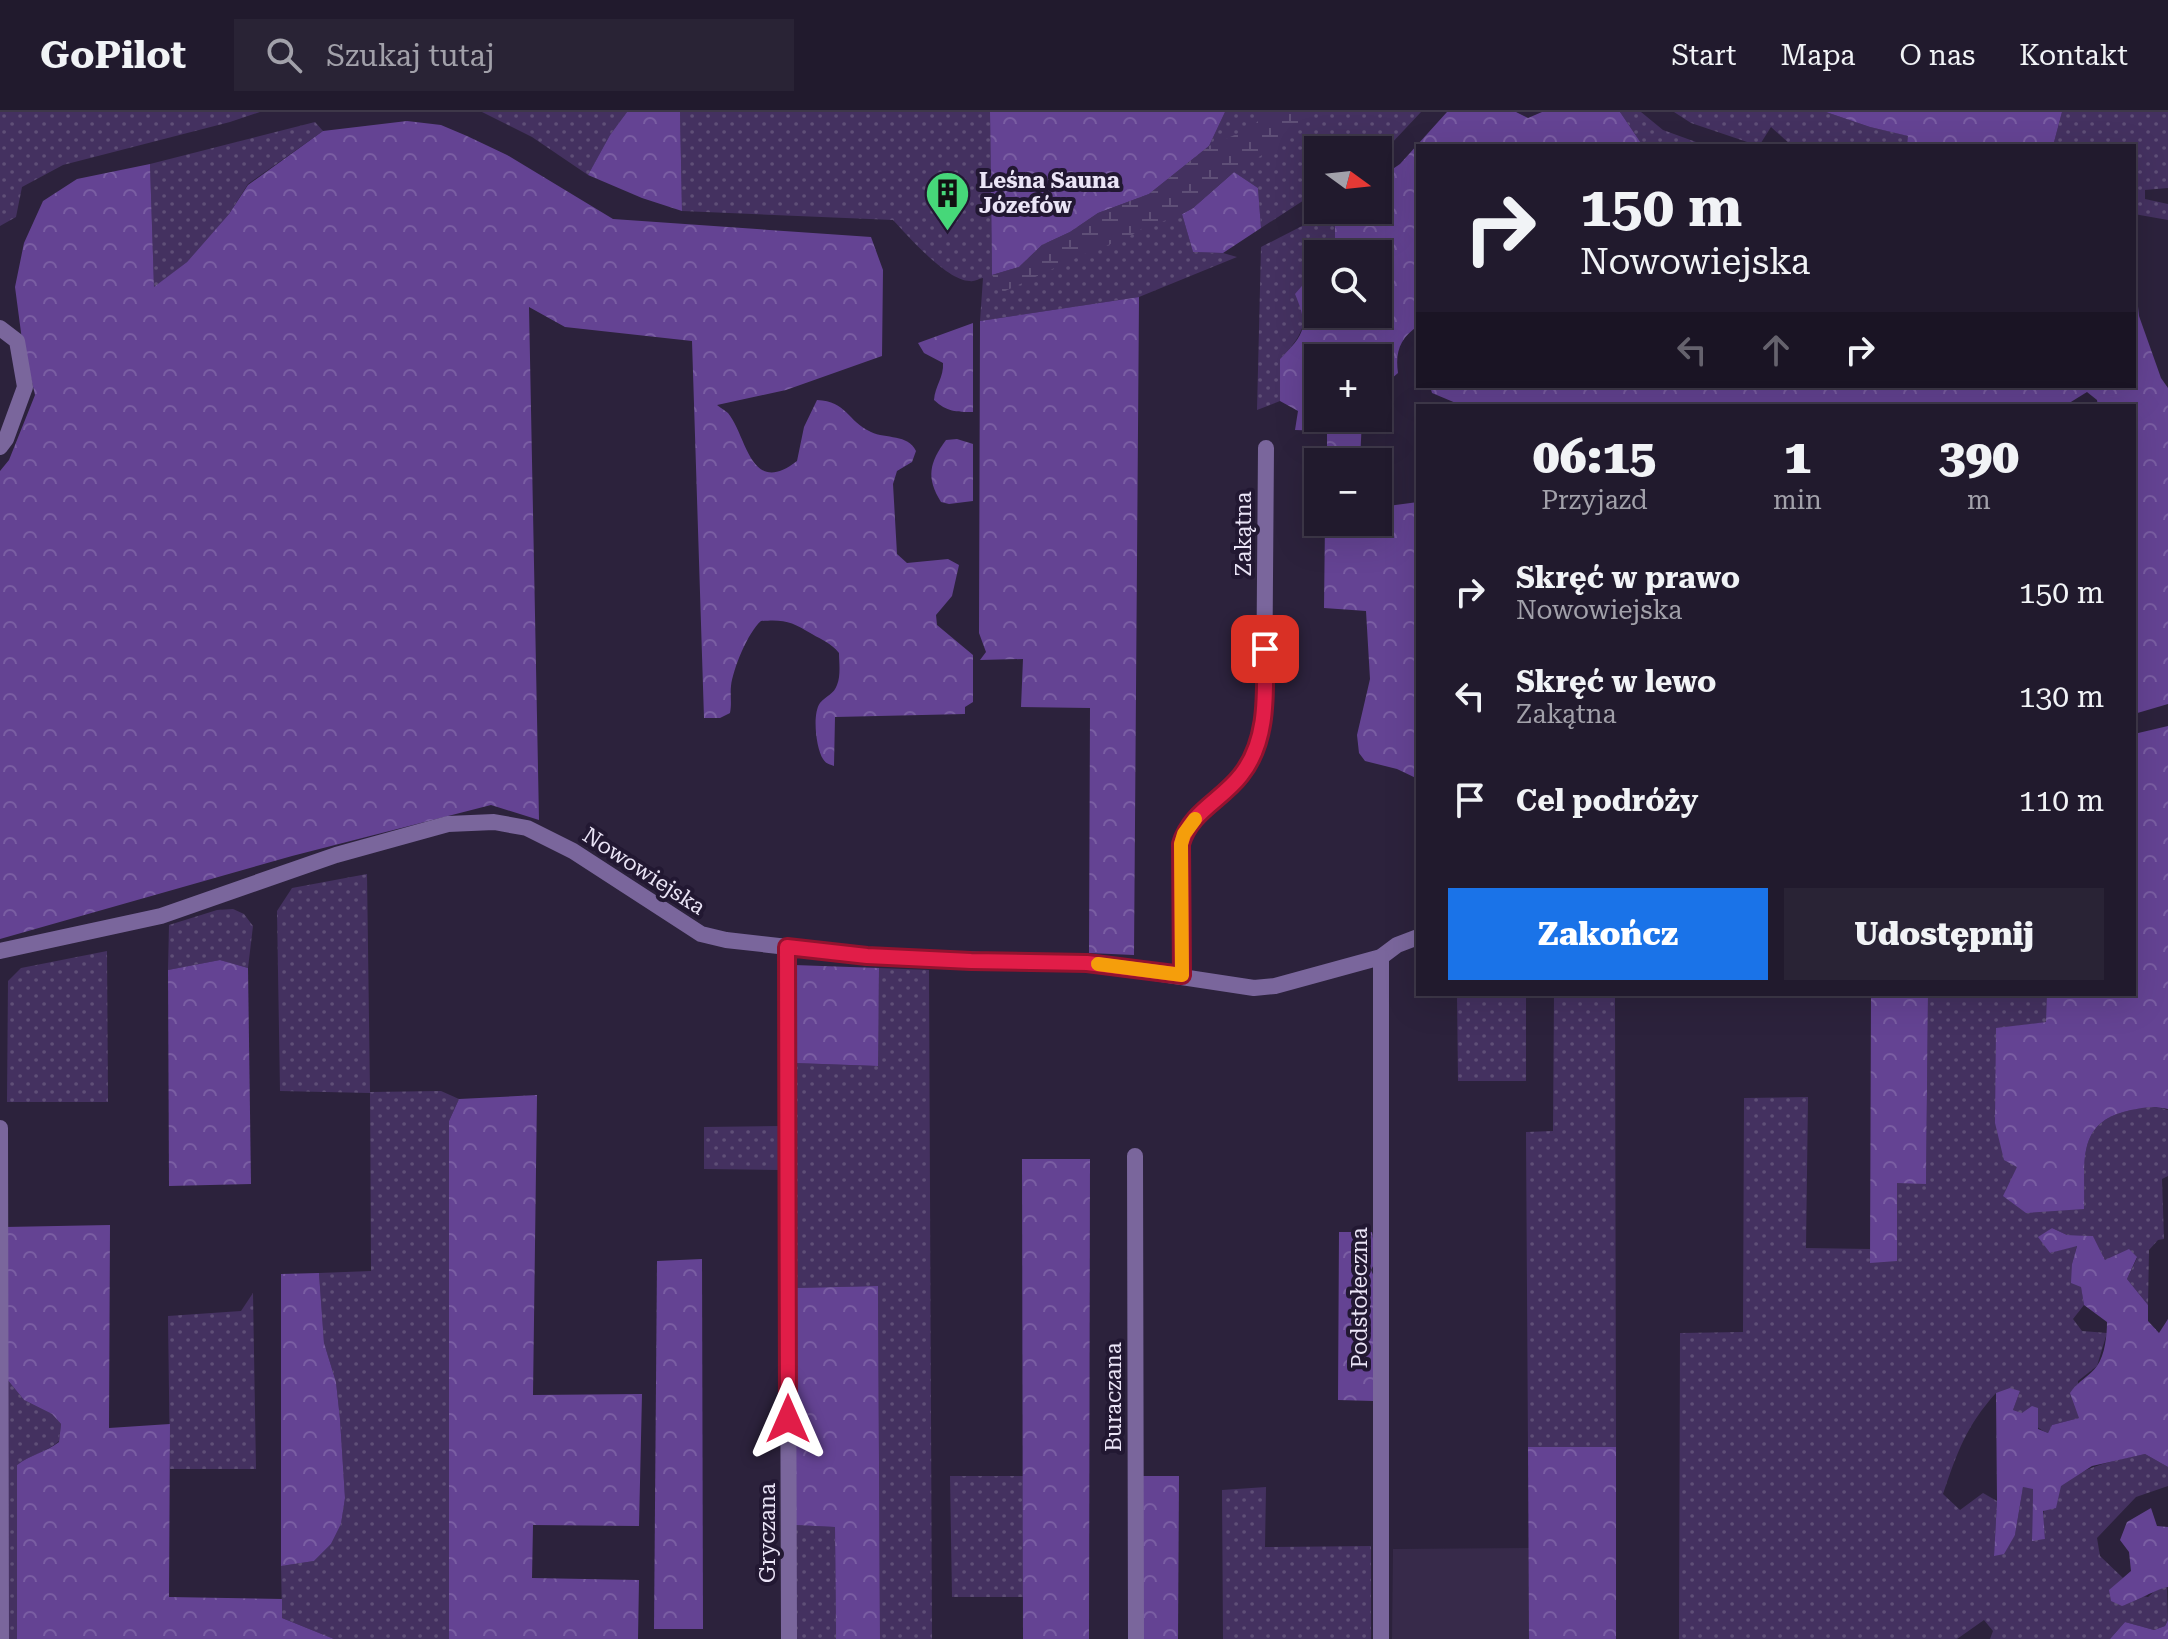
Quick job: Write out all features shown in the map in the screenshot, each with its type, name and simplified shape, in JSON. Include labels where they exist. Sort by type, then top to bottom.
[{"type":"street","points":[[0,447],[6,439],[25,387],[17,341],[5,331]]},
{"type":"street","name":"Zakątna","points":[[1182,975],[1181,844],[1184,834],[1197,816],[1243,774],[1258,741],[1264,707],[1266,448]]},
{"type":"street","name":"Nowowiejska","points":[[0,951],[161,916],[336,855],[448,824],[494,822],[527,828],[573,851],[701,934],[787,947],[882,957],[1087,963],[1254,988],[1275,986],[1381,957],[1397,945],[1416,938]]},
{"type":"street","name":"Gryczana","points":[[787,947],[789,1639]]},
{"type":"street","name":"Podstołeczna","points":[[1381,957],[1381,1639]]},
{"type":"street","points":[[0,1128],[1,1639]]},
{"type":"street","name":"Buraczana","points":[[1135,1156],[1136,1639]]},
{"type":"shaded area","points":[[1529,1548],[1529,1639],[1392,1639],[1393,1549]]},
{"type":"green space","points":[[0,112],[260,112],[63,165],[22,187],[16,217],[0,226]]},
{"type":"green space","points":[[482,112],[627,112],[588,175],[532,137]]},
{"type":"green space","points":[[627,112],[680,112],[682,211],[588,175]]},
{"type":"green space","points":[[680,112],[990,112],[992,274],[1209,146],[1225,112],[1421,112],[1392,143],[1392,136],[1304,136],[1304,200],[1261,228],[1258,188],[1234,172],[1182,214],[1193,252],[1237,257],[1139,297],[980,321],[983,278],[972,281],[950,274],[893,220],[682,211]]},
{"type":"green space","points":[[990,112],[1225,112],[1209,146],[1149,194],[1098,213],[1070,232],[1042,245],[1019,267],[992,275]]},
{"type":"green space","points":[[1267,112],[1308,112],[1308,116],[1292,137],[1234,172],[1193,208],[1175,218],[1148,225],[1125,239],[1093,250],[1003,292],[992,275],[1019,267],[1042,245],[1070,232],[1098,213],[1149,194],[1209,146],[1251,128]]},
{"type":"green space","points":[[1447,112],[1516,112],[1528,118],[1542,112],[1620,112],[1642,144],[1418,144]]},
{"type":"green space","points":[[1620,112],[1641,112],[1663,130],[1702,144],[1642,144]]},
{"type":"green space","points":[[1674,112],[1826,112],[1909,136],[1907,144],[1790,144],[1771,127],[1760,144],[1753,144],[1691,123]]},
{"type":"green space","points":[[1826,112],[2062,112],[2054,144],[1907,144],[1908,136]]},
{"type":"green space","points":[[2062,112],[2168,112],[2168,188],[2145,190],[2145,199],[2168,204],[2168,220],[2136,214],[2136,144],[2054,144]]},
{"type":"green space","points":[[407,121],[441,125],[507,155],[613,219],[871,237],[883,270],[882,356],[786,390],[717,405],[728,413],[752,460],[769,472],[781,471],[797,461],[804,427],[817,400],[835,404],[871,432],[902,439],[912,446],[916,451],[912,462],[897,471],[893,484],[897,554],[907,563],[948,559],[959,565],[952,596],[936,615],[937,625],[973,655],[973,702],[965,707],[965,714],[835,717],[834,766],[829,764],[818,747],[816,715],[820,703],[837,685],[839,653],[830,644],[799,627],[769,620],[761,621],[756,626],[742,651],[732,679],[730,713],[720,718],[704,718],[692,341],[565,327],[529,307],[539,820],[491,805],[292,856],[0,939],[0,471],[9,460],[35,395],[22,340],[15,287],[24,243],[43,201],[77,179],[150,164],[154,287],[187,262],[229,214],[248,185],[323,131]]},
{"type":"green space","points":[[315,122],[323,131],[248,184],[229,214],[187,262],[154,288],[150,164]]},
{"type":"green space","points":[[1416,146],[1416,328],[1400,346],[1398,373],[1392,378],[1392,344],[1304,344],[1304,430],[1295,430],[1298,411],[1280,401],[1280,359],[1302,330],[1302,315],[1295,294],[1304,284],[1304,328],[1392,328],[1392,240],[1335,240],[1335,224],[1392,224],[1392,169]]},
{"type":"green space","points":[[1234,172],[1258,188],[1261,228],[1223,253],[1193,252],[1182,214]]},
{"type":"green space","points":[[1306,224],[1335,224],[1335,240],[1304,240],[1304,323],[1296,340],[1280,359],[1280,401],[1257,410],[1261,247]]},
{"type":"green space","points":[[2136,288],[2139,316],[2161,378],[2168,388],[2168,704],[2136,713],[2136,404],[2098,404],[2087,392],[2068,404],[1458,404],[1432,393],[1431,388],[2136,388]]},
{"type":"green space","points":[[1139,297],[1134,955],[1089,953],[1090,708],[1021,707],[1023,659],[980,660],[986,652],[979,633],[980,321]]},
{"type":"green space","points":[[973,323],[973,412],[962,412],[943,407],[934,400],[943,363],[924,353],[918,343]]},
{"type":"green space","points":[[1327,432],[1361,432],[1361,448],[1327,448]]},
{"type":"green space","points":[[957,439],[973,444],[973,501],[949,504],[941,502],[936,493],[932,471],[936,456],[946,440]]},
{"type":"green space","points":[[1416,502],[1416,778],[1397,769],[1365,761],[1359,753],[1357,735],[1370,679],[1366,611],[1324,608],[1325,536],[1392,536],[1392,505]]},
{"type":"green space","points":[[2168,726],[2168,1109],[2150,1107],[2131,1110],[2100,1124],[2087,1146],[2084,1209],[2026,1213],[2003,1196],[2017,1167],[2004,1160],[1995,1123],[1996,1028],[2046,1022],[2047,996],[2136,996],[2136,734]]},
{"type":"green space","points":[[367,874],[370,1092],[441,1091],[459,1099],[449,1121],[449,1639],[334,1639],[282,1618],[281,1566],[314,1561],[331,1544],[341,1524],[345,1498],[340,1419],[336,1382],[324,1343],[319,1273],[371,1271],[370,1093],[280,1091],[277,911],[292,888]]},
{"type":"green space","points":[[233,909],[244,914],[253,926],[248,968],[220,960],[168,970],[169,925],[217,910]]},
{"type":"green space","points":[[107,951],[108,1102],[7,1102],[8,981],[21,968]]},
{"type":"green space","points":[[220,960],[248,968],[251,1184],[169,1186],[168,970]]},
{"type":"green space","points":[[794,965],[879,968],[878,1066],[794,1063]]},
{"type":"green space","points":[[879,968],[929,970],[932,1639],[880,1639],[878,1286],[794,1288],[794,1063],[877,1066]]},
{"type":"green space","points":[[1457,996],[1526,996],[1526,1081],[1458,1081]]},
{"type":"green space","points":[[1554,996],[1615,996],[1616,1447],[1528,1447],[1526,1132],[1553,1131]]},
{"type":"green space","points":[[1871,996],[1928,996],[1926,1184],[1897,1183],[1897,1261],[1870,1263]]},
{"type":"green space","points":[[1928,996],[2047,996],[2047,1022],[1996,1029],[2017,1167],[2084,1209],[2087,1146],[2100,1124],[2136,1109],[2154,1107],[2168,1110],[2168,1176],[2162,1179],[2164,1239],[2158,1240],[2149,1250],[2148,1305],[2127,1279],[2137,1258],[2105,1260],[2093,1236],[2067,1235],[2052,1228],[2039,1237],[2050,1253],[2077,1245],[2072,1264],[2081,1286],[2084,1305],[2073,1319],[2082,1331],[2107,1333],[2097,1366],[2078,1381],[2079,1418],[2052,1425],[2048,1433],[2013,1410],[2020,1391],[1996,1393],[1964,1440],[1943,1494],[1960,1510],[1983,1493],[1997,1501],[1994,1555],[2015,1535],[2023,1487],[2033,1488],[2032,1540],[2045,1539],[2044,1511],[2052,1495],[2074,1476],[2116,1460],[2145,1454],[2168,1467],[2168,1486],[2136,1497],[2097,1538],[2100,1556],[2123,1578],[2110,1590],[2148,1597],[2158,1588],[2167,1587],[2168,1620],[2165,1626],[2154,1630],[2125,1622],[2110,1639],[1990,1639],[1993,1631],[1984,1620],[1957,1639],[1679,1639],[1680,1333],[1743,1332],[1744,1098],[1808,1097],[1806,1248],[1870,1249],[1870,1263],[1897,1183],[1926,1183]]},
{"type":"green space","points":[[537,1095],[533,1395],[642,1394],[639,1526],[533,1525],[532,1578],[639,1580],[638,1639],[449,1639],[449,1121],[459,1099]]},
{"type":"green space","points":[[781,1126],[781,1170],[704,1169],[704,1127]]},
{"type":"green space","points":[[1022,1159],[1090,1159],[1089,1639],[1023,1639]]},
{"type":"green space","points":[[110,1225],[109,1428],[170,1424],[169,1597],[282,1599],[282,1618],[334,1639],[17,1639],[17,1465],[59,1442],[61,1424],[52,1414],[24,1400],[6,1378],[5,1227]]},
{"type":"green space","points":[[2052,1228],[2067,1235],[2093,1236],[2105,1260],[2129,1249],[2137,1257],[2127,1279],[2148,1305],[2148,1321],[2159,1333],[2168,1319],[2168,1467],[2145,1454],[2092,1466],[2061,1486],[2056,1508],[2043,1511],[2045,1539],[2032,1541],[2033,1489],[2023,1487],[2015,1535],[2004,1554],[1994,1556],[1996,1393],[2010,1388],[2020,1391],[2013,1410],[2022,1413],[2032,1406],[2038,1408],[2038,1429],[2048,1433],[2052,1425],[2079,1418],[2070,1393],[2097,1366],[2105,1345],[2107,1322],[2084,1305],[2081,1287],[2071,1283],[2077,1246],[2050,1253],[2038,1237]]},
{"type":"green space","points":[[1339,1232],[1372,1232],[1376,1260],[1371,1270],[1375,1279],[1374,1401],[1338,1400]]},
{"type":"green space","points":[[702,1259],[703,1629],[654,1629],[657,1261]]},
{"type":"green space","points":[[319,1273],[324,1343],[336,1382],[345,1498],[341,1524],[331,1544],[314,1561],[281,1566],[281,1274]]},
{"type":"green space","points":[[878,1286],[880,1639],[836,1639],[835,1527],[795,1525],[794,1288]]},
{"type":"green space","points":[[253,1293],[256,1469],[170,1469],[168,1316],[241,1311]]},
{"type":"green space","points":[[6,1378],[24,1400],[52,1414],[61,1424],[59,1441],[17,1465],[17,1639],[7,1639]]},
{"type":"green space","points":[[1528,1447],[1616,1447],[1616,1639],[1529,1639]]},
{"type":"green space","points":[[950,1476],[1024,1476],[1023,1597],[952,1597]]},
{"type":"green space","points":[[1141,1476],[1179,1476],[1178,1639],[1141,1639]]},
{"type":"green space","points":[[1266,1487],[1265,1547],[1371,1546],[1371,1639],[1223,1639],[1222,1490]]},
{"type":"green space","points":[[2151,1508],[2157,1526],[2168,1527],[2168,1587],[2122,1606],[2111,1601],[2109,1590],[2131,1571],[2129,1552],[2120,1540],[2127,1522]]},
{"type":"green space","points":[[795,1525],[835,1527],[836,1639],[795,1639]]},
{"type":"green space","points":[[2168,1620],[2168,1639],[2110,1639],[2125,1622],[2154,1630],[2165,1626]]},
{"type":"slow traffic","points":[[1098,964],[1182,975],[1181,844],[1195,819]]},
{"type":"place","name":"Leśna Sauna Józefów","points":[[948,232]]},
{"type":"route","points":[[788,1419],[787,947],[867,956],[1087,963],[1182,975],[1181,844],[1197,816],[1243,774],[1258,741],[1264,707],[1265,649]]}]
